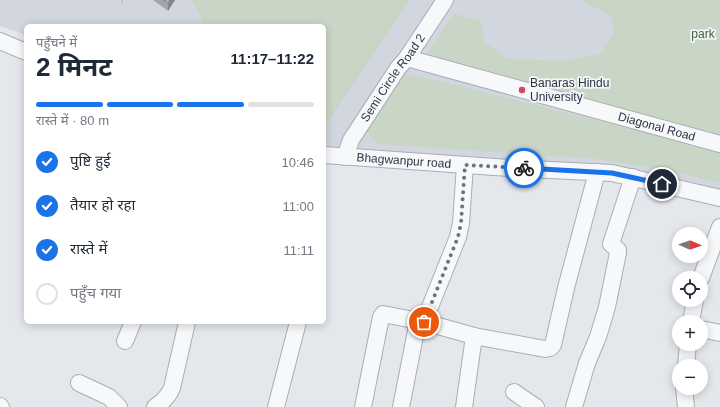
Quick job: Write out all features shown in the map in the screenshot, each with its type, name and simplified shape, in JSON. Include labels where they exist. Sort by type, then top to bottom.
[{"type":"street","name":"Semi Circle Road 2","points":[[345,157],[351,140],[398,68],[408,58],[445,0]]},
{"type":"street","points":[[0,42],[24,51]]},
{"type":"street","name":"Diagonal Road","points":[[408,58],[720,144]]},
{"type":"street","name":"Bhagwanpur road","points":[[326,154],[345,157],[465,165],[612,173],[720,198]]},
{"type":"street","points":[[401,407],[421,321],[458,237],[461,223],[465,165]]},
{"type":"street","points":[[363,407],[381,317],[383,314],[421,321],[474,336],[545,349],[554,346],[566,288],[597,172]]},
{"type":"street","points":[[574,407],[587,363],[598,336],[607,307],[618,253],[617,248],[612,246],[612,241],[633,177]]},
{"type":"street","points":[[703,271],[720,227]]},
{"type":"street","points":[[125,341],[132,324]]},
{"type":"street","points":[[161,406],[172,388],[188,324]]},
{"type":"street","points":[[276,407],[297,324]]},
{"type":"street","points":[[708,330],[720,333]]},
{"type":"street","points":[[464,407],[474,336]]},
{"type":"street","points":[[79,383],[109,397],[119,407]]},
{"type":"street","points":[[514,392],[536,407]]},
{"type":"street","points":[[685,395],[686,407]]},
{"type":"shaded area","name":"Banaras Hindu University","points":[[0,0],[720,0],[720,190],[592,165],[326,146],[326,24],[24,24],[24,34],[0,26]]},
{"type":"green space","points":[[192,0],[410,0],[326,125],[326,24],[204,24]]},
{"type":"green space","name":"park","points":[[580,0],[720,0],[720,135],[424,58],[454,13],[482,22],[484,42],[508,59],[566,61],[600,54],[614,33],[611,16]]},
{"type":"green space","points":[[414,75],[672,139],[720,153],[720,183],[666,170],[596,159],[377,144],[362,126],[389,78]]},
{"type":"building","points":[[163,0],[170,0],[168,3]]},
{"type":"way so far","points":[[424,322],[458,237],[461,223],[465,165],[524,168]]},
{"type":"place","name":"Banaras Hindu University","points":[[522,90]]},
{"type":"route","points":[[524,168],[612,173],[662,184]]}]
